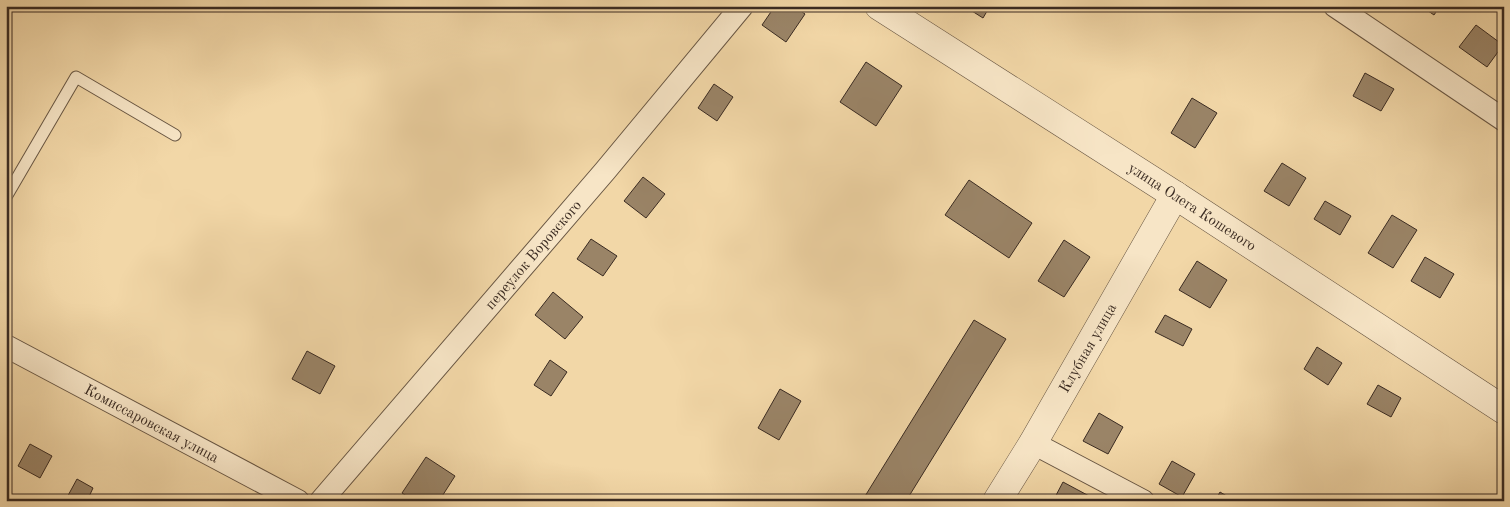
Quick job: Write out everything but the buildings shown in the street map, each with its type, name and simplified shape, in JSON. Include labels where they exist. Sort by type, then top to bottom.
[{"type":"street","name":"переулок Воровского","points":[[322,501],[605,170],[742,6]]},
{"type":"street","name":"улица Олега Кошевого","points":[[879,6],[1175,195],[1504,410]]},
{"type":"street","points":[[1335,6],[1504,120]]},
{"type":"street","name":"Клубная улица","points":[[998,501],[1175,195]]},
{"type":"street","name":"Комиссаровская улица","points":[[6,346],[298,501]]},
{"type":"street","points":[[1033,443],[1143,501]]},
{"type":"lane","points":[[6,197],[76,77],[175,135]]}]
